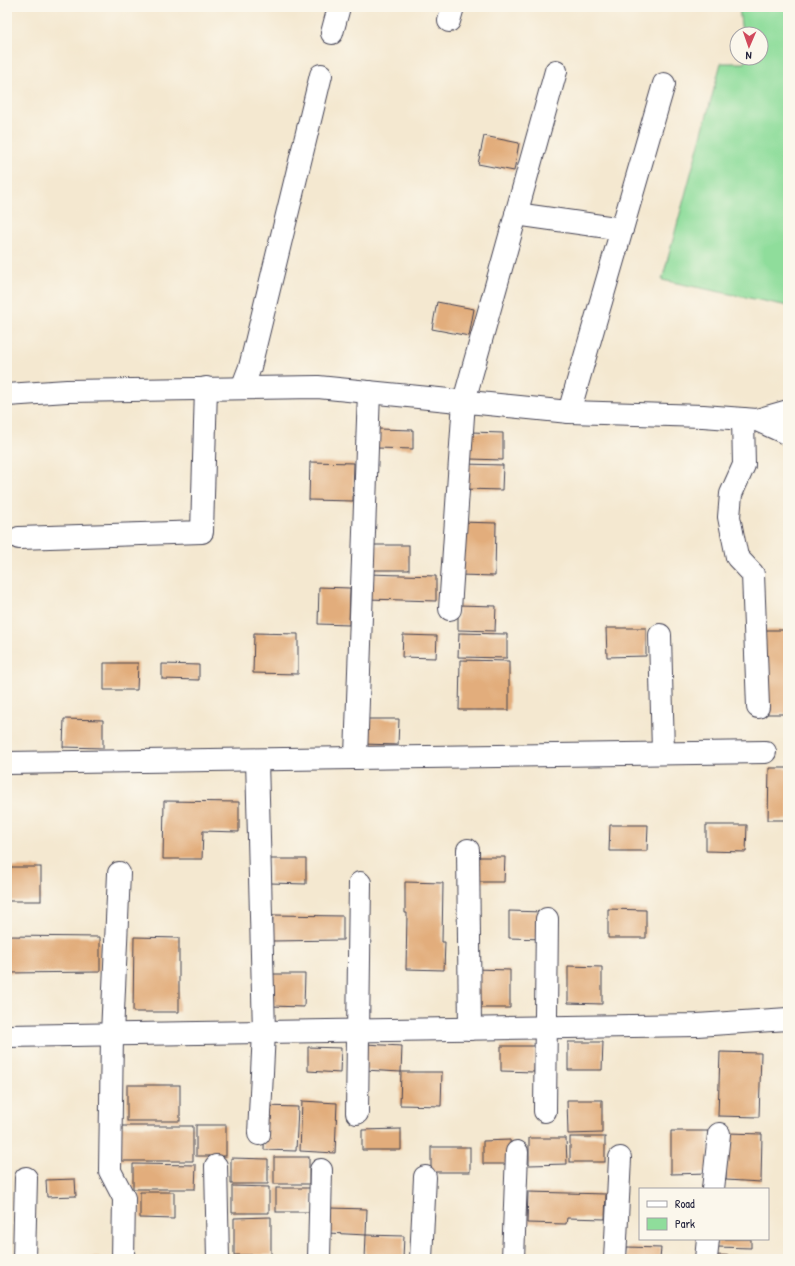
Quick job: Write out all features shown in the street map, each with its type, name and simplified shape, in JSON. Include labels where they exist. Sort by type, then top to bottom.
[{"type":"street","points":[[332,33],[339,7]]},
{"type":"street","points":[[450,609],[464,401],[556,71]]},
{"type":"street","points":[[242,388],[250,367],[321,75]]},
{"type":"street","points":[[569,412],[664,84]]},
{"type":"street","points":[[516,214],[622,229]]},
{"type":"street","points":[[7,395],[206,388],[318,386],[569,412],[703,416],[750,420],[788,434]]},
{"type":"street","points":[[20,538],[202,532],[206,388]]},
{"type":"street","points":[[356,756],[368,392]]},
{"type":"street","points":[[750,420],[788,411]]},
{"type":"street","points":[[750,420],[744,465],[731,494],[729,517],[737,557],[753,574],[758,707]]},
{"type":"street","points":[[660,634],[663,752]]},
{"type":"street","points":[[7,763],[257,760],[356,756],[766,752]]},
{"type":"street","points":[[257,760],[264,1032],[259,1134]]},
{"type":"street","points":[[468,850],[470,1029]]},
{"type":"street","points":[[119,873],[112,1035],[110,1171],[124,1198],[123,1259]]},
{"type":"street","points":[[357,1112],[360,883]]},
{"type":"street","points":[[545,1111],[547,919]]},
{"type":"street","points":[[7,1036],[697,1025],[788,1019]]},
{"type":"street","points":[[713,1188],[719,1134]]},
{"type":"street","points":[[513,1259],[517,1152]]},
{"type":"street","points":[[615,1259],[620,1158]]},
{"type":"street","points":[[216,1166],[218,1259]]},
{"type":"street","points":[[319,1259],[321,1170]]},
{"type":"street","points":[[421,1259],[425,1177]]},
{"type":"street","points":[[24,1259],[26,1178]]},
{"type":"street","points":[[706,1259],[708,1240]]},
{"type":"green space","points":[[739,7],[788,7],[788,306],[662,280],[721,63],[729,63],[729,66],[769,66],[769,26],[741,26]]},
{"type":"building","points":[[484,136],[519,143],[514,171],[478,164]]},
{"type":"building","points":[[437,302],[474,309],[469,336],[432,329]]},
{"type":"building","points":[[378,429],[413,430],[413,449],[377,448]]},
{"type":"building","points":[[471,432],[503,433],[503,460],[470,459]]},
{"type":"building","points":[[310,462],[354,463],[353,501],[309,500]]},
{"type":"building","points":[[465,464],[503,465],[502,490],[465,489]]},
{"type":"building","points":[[460,522],[496,523],[495,576],[459,575]]},
{"type":"building","points":[[373,545],[409,545],[409,570],[373,570]]},
{"type":"building","points":[[368,574],[436,576],[436,601],[368,599]]},
{"type":"building","points":[[319,587],[350,588],[349,625],[318,624]]},
{"type":"building","points":[[458,605],[496,606],[495,631],[458,630]]},
{"type":"building","points":[[606,628],[646,628],[646,656],[607,657]]},
{"type":"building","points":[[764,630],[788,630],[788,714],[762,714]]},
{"type":"building","points":[[254,633],[298,634],[298,674],[253,673]]},
{"type":"building","points":[[459,633],[507,634],[507,658],[458,657]]},
{"type":"building","points":[[403,635],[437,636],[436,658],[402,657]]},
{"type":"building","points":[[460,660],[509,661],[509,710],[459,710]]},
{"type":"building","points":[[104,663],[138,663],[137,690],[104,690]]},
{"type":"building","points":[[162,664],[199,665],[199,680],[162,679]]},
{"type":"building","points":[[64,719],[103,720],[103,748],[63,747]]},
{"type":"building","points":[[362,719],[399,719],[398,745],[362,744]]},
{"type":"building","points":[[769,768],[788,768],[788,820],[768,820]]},
{"type":"building","points":[[164,801],[239,802],[239,832],[203,831],[202,859],[163,859]]},
{"type":"building","points":[[610,825],[648,825],[647,851],[609,851]]},
{"type":"building","points":[[706,825],[747,825],[746,852],[706,851]]},
{"type":"building","points":[[473,857],[505,857],[504,882],[473,882]]},
{"type":"building","points":[[270,859],[306,859],[306,884],[270,883]]},
{"type":"building","points":[[7,867],[41,867],[41,901],[7,901]]},
{"type":"building","points":[[405,882],[443,883],[442,942],[445,942],[444,970],[406,969],[407,913],[405,913]]},
{"type":"building","points":[[608,909],[646,910],[646,938],[608,938]]},
{"type":"building","points":[[509,911],[544,912],[543,939],[509,938]]},
{"type":"building","points":[[273,915],[343,916],[343,940],[272,941]]},
{"type":"building","points":[[7,936],[100,937],[100,972],[7,973]]},
{"type":"building","points":[[134,937],[179,938],[179,1012],[133,1012]]},
{"type":"building","points":[[568,966],[602,967],[602,1004],[568,1003]]},
{"type":"building","points":[[474,969],[510,970],[510,1008],[474,1008]]},
{"type":"building","points":[[272,974],[305,974],[304,1007],[271,1006]]},
{"type":"building","points":[[568,1042],[603,1042],[602,1070],[568,1070]]},
{"type":"building","points":[[365,1044],[402,1046],[401,1072],[364,1070]]},
{"type":"building","points":[[501,1046],[535,1046],[534,1072],[501,1071]]},
{"type":"building","points":[[308,1047],[341,1048],[340,1073],[308,1071]]},
{"type":"building","points":[[720,1052],[761,1053],[759,1117],[718,1116]]},
{"type":"building","points":[[401,1072],[442,1072],[441,1106],[400,1105]]},
{"type":"building","points":[[127,1085],[180,1085],[180,1121],[127,1121]]},
{"type":"building","points":[[567,1100],[602,1100],[602,1133],[568,1134]]},
{"type":"building","points":[[302,1101],[337,1103],[335,1153],[300,1151]]},
{"type":"building","points":[[265,1106],[298,1107],[296,1151],[264,1150]]},
{"type":"building","points":[[196,1125],[226,1125],[226,1156],[196,1156]]},
{"type":"building","points":[[118,1126],[193,1126],[193,1161],[118,1161]]},
{"type":"building","points":[[401,1129],[401,1150],[362,1150],[362,1130]]},
{"type":"building","points":[[671,1131],[708,1131],[709,1173],[671,1174]]},
{"type":"building","points":[[728,1133],[762,1134],[761,1182],[726,1180]]},
{"type":"building","points":[[570,1137],[605,1137],[605,1162],[570,1162]]},
{"type":"building","points":[[529,1138],[566,1138],[567,1164],[529,1165]]},
{"type":"building","points":[[510,1140],[511,1164],[483,1164],[483,1141]]},
{"type":"building","points":[[431,1147],[470,1147],[470,1172],[431,1172]]},
{"type":"building","points":[[274,1157],[309,1157],[309,1184],[274,1184]]},
{"type":"building","points":[[231,1158],[268,1159],[268,1184],[231,1184]]},
{"type":"building","points":[[133,1164],[196,1165],[195,1189],[133,1189]]},
{"type":"building","points":[[75,1179],[76,1196],[47,1197],[46,1180]]},
{"type":"building","points":[[232,1186],[269,1187],[269,1213],[232,1213]]},
{"type":"building","points":[[276,1188],[311,1188],[311,1212],[276,1212]]},
{"type":"building","points":[[140,1192],[174,1192],[174,1219],[140,1218]]},
{"type":"building","points":[[528,1192],[606,1194],[605,1219],[567,1218],[566,1224],[527,1223]]},
{"type":"building","points":[[330,1208],[367,1209],[366,1235],[328,1233]]},
{"type":"building","points":[[271,1217],[271,1255],[234,1255],[234,1218]]},
{"type":"building","points":[[366,1235],[404,1236],[403,1259],[365,1259]]},
{"type":"building","points":[[717,1240],[751,1240],[751,1248],[717,1247]]},
{"type":"building","points":[[627,1247],[661,1248],[660,1259],[626,1259]]},
{"type":"building","points":[[713,1255],[745,1256],[744,1259],[713,1259]]},
{"type":"building","points":[[70,1257],[104,1258],[104,1259],[70,1259]]}]
